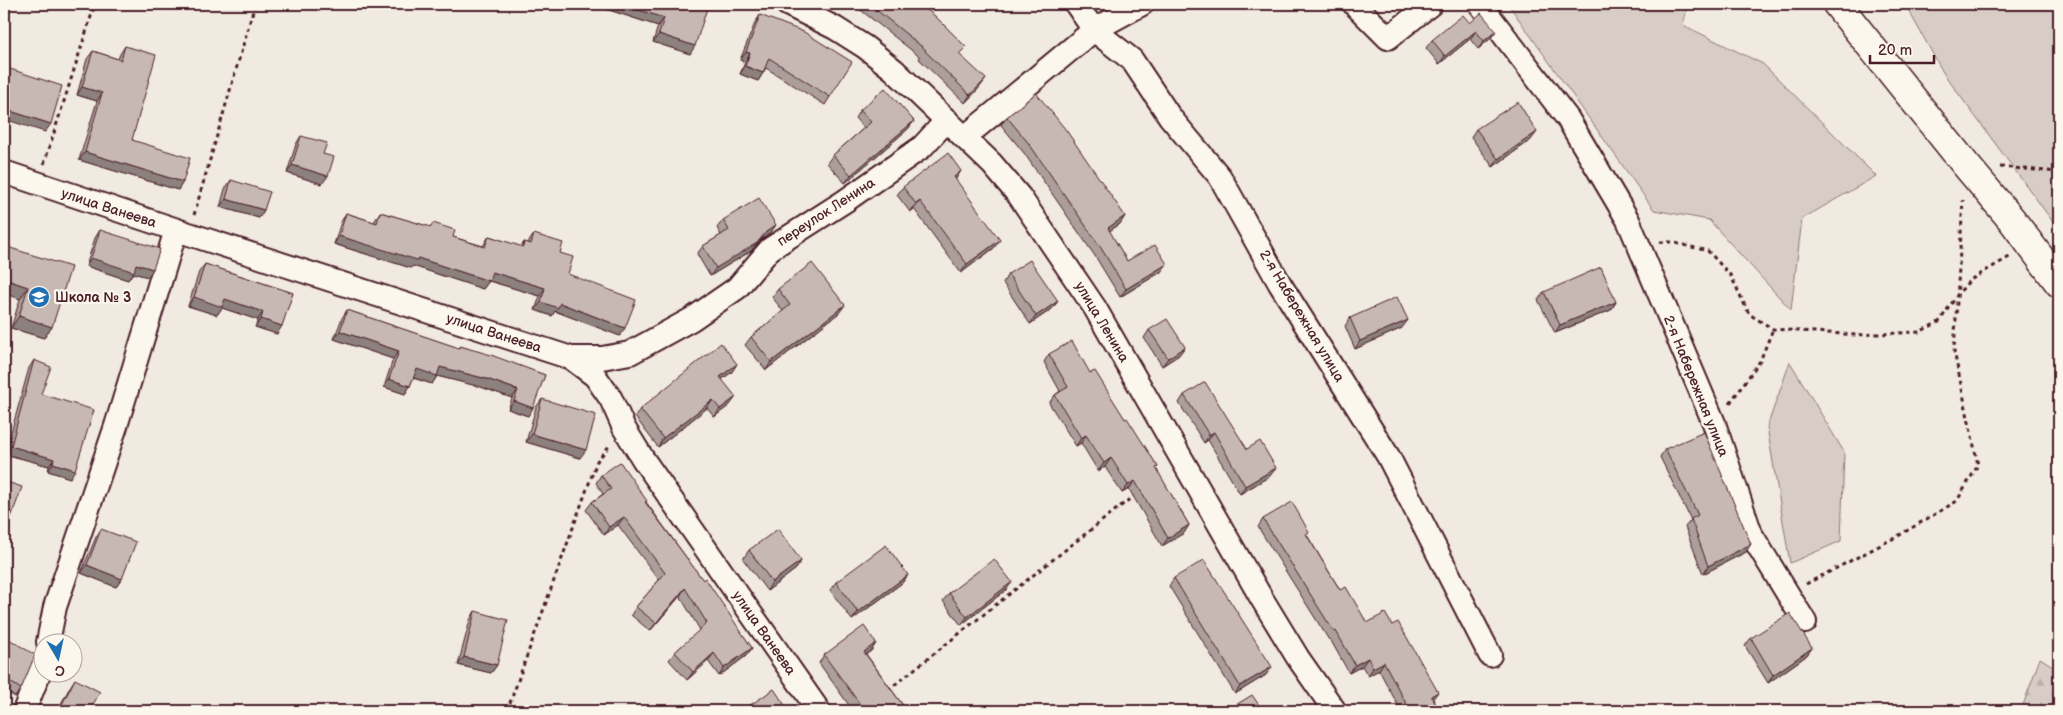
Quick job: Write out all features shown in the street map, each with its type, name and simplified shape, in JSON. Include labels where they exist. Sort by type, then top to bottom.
[{"type":"main road","points":[[1838,4],[2031,245],[2059,283]]},
{"type":"street","name":"улица Ленина","points":[[788,4],[835,28],[865,47],[894,70],[992,164],[1020,197],[1095,308],[1262,599],[1298,658],[1336,711]]},
{"type":"street","name":"2-я Набережная улица","points":[[1076,4],[1094,30],[1132,60],[1170,117],[1220,177],[1280,284],[1388,456],[1490,655]]},
{"type":"street","points":[[965,137],[1094,30],[1142,4]]},
{"type":"street","points":[[1354,4],[1388,38],[1431,4]]},
{"type":"street","name":"2-я Набережная улица","points":[[1480,4],[1568,119],[1628,220],[1714,423],[1751,534],[1805,622]]},
{"type":"street","name":"переулок Ленина","points":[[570,358],[602,358],[630,353],[692,319],[737,288],[770,249],[845,201],[922,147],[947,120]]},
{"type":"street","name":"улица Ванеева","points":[[4,172],[570,358],[589,369],[611,399],[624,428],[642,459],[819,711]]},
{"type":"street","points":[[50,632],[56,606],[182,232]]},
{"type":"street","points":[[611,399],[610,379],[619,362],[630,353]]},
{"type":"street","points":[[24,711],[36,682]]},
{"type":"path","points":[[37,184],[95,4]]},
{"type":"path","points":[[182,232],[254,4]]},
{"type":"path","points":[[1787,594],[1898,536],[1957,501],[1978,466],[1954,351],[1965,164],[2059,172]]},
{"type":"path","points":[[1638,242],[1671,242],[1708,251],[1731,276],[1749,314],[1773,329],[1856,335],[1919,332],[1939,322],[1970,280],[2031,245]]},
{"type":"path","points":[[1714,423],[1760,361],[1773,329]]},
{"type":"path","points":[[507,711],[597,461],[624,428]]},
{"type":"path","points":[[881,696],[1126,501],[1143,490]]},
{"type":"green space","points":[[1508,4],[1688,4],[1683,25],[1763,64],[1876,176],[1802,219],[1791,310],[1709,220],[1654,210]]},
{"type":"green space","points":[[1905,4],[2059,4],[2059,230],[1944,74]]},
{"type":"green space","points":[[1790,362],[1844,452],[1841,541],[1790,563],[1767,427]]},
{"type":"green space","points":[[2040,658],[2059,670],[2059,711],[2021,711]]},
{"type":"building","points":[[620,4],[708,5],[695,46],[659,34],[664,18]]},
{"type":"building","points":[[869,4],[919,4],[935,16],[966,47],[959,54],[986,79],[970,95],[926,50]]},
{"type":"building","points":[[1481,13],[1496,31],[1484,41],[1476,31],[1445,56],[1432,40],[1463,15],[1470,23]]},
{"type":"building","points":[[760,15],[804,32],[852,62],[830,97],[769,58],[763,73],[745,66],[750,53],[746,52]]},
{"type":"building","points":[[125,46],[156,55],[132,140],[190,158],[183,182],[85,152],[102,93],[82,87],[93,51],[121,60]]},
{"type":"building","points":[[4,67],[62,86],[51,124],[4,109]]},
{"type":"building","points":[[885,88],[914,121],[851,175],[833,155],[871,122],[860,110]]},
{"type":"building","points":[[1036,93],[1066,130],[1125,216],[1108,228],[1127,261],[1155,245],[1167,264],[1126,289],[1101,248],[1030,145],[1007,117]]},
{"type":"building","points":[[1518,102],[1537,132],[1498,159],[1476,129]]},
{"type":"building","points":[[301,136],[327,143],[323,154],[334,157],[328,176],[292,165]]},
{"type":"building","points":[[948,153],[961,171],[954,177],[1000,240],[967,264],[920,201],[916,204],[903,187]]},
{"type":"building","points":[[231,180],[270,192],[264,210],[226,199]]},
{"type":"building","points":[[759,198],[776,225],[766,232],[757,243],[716,268],[703,246],[729,230],[723,220]]},
{"type":"building","points":[[380,212],[431,227],[433,223],[455,230],[453,237],[485,247],[489,236],[523,247],[524,242],[531,244],[534,234],[563,243],[560,253],[573,257],[568,274],[636,300],[625,328],[560,303],[558,308],[541,302],[545,288],[492,272],[489,281],[418,258],[417,260],[339,236],[346,213],[377,223]]},
{"type":"building","points":[[100,230],[160,249],[153,269],[136,264],[134,272],[91,258]]},
{"type":"building","points":[[4,246],[71,267],[52,327],[19,316],[28,287],[4,279]]},
{"type":"building","points":[[1030,260],[1058,301],[1036,316],[1008,274]]},
{"type":"building","points":[[812,263],[845,305],[771,362],[751,337],[790,305],[778,289]]},
{"type":"building","points":[[205,264],[293,293],[282,326],[261,319],[263,312],[225,299],[222,307],[194,297]]},
{"type":"building","points":[[1601,267],[1616,302],[1560,325],[1544,292]]},
{"type":"building","points":[[1397,297],[1408,320],[1360,341],[1350,318]]},
{"type":"building","points":[[347,310],[459,348],[460,346],[491,355],[545,375],[533,408],[514,401],[518,390],[487,379],[440,367],[437,376],[417,369],[410,386],[389,379],[399,351],[340,331]]},
{"type":"building","points":[[1167,319],[1185,347],[1168,358],[1149,330]]},
{"type":"building","points":[[1072,341],[1090,373],[1095,371],[1125,419],[1127,418],[1158,467],[1156,468],[1189,525],[1168,538],[1135,481],[1128,485],[1111,458],[1104,463],[1086,435],[1081,438],[1055,395],[1068,387],[1049,354]]},
{"type":"building","points":[[721,343],[737,364],[720,377],[736,397],[720,409],[713,400],[663,438],[640,409]]},
{"type":"building","points":[[34,360],[51,367],[41,394],[94,410],[75,470],[53,463],[54,459],[11,446]]},
{"type":"building","points":[[1205,382],[1247,449],[1260,441],[1276,468],[1245,486],[1214,432],[1209,435],[1184,395]]},
{"type":"building","points":[[542,399],[596,415],[586,450],[532,434]]},
{"type":"building","points":[[1704,432],[1751,544],[1708,566],[1691,519],[1698,515],[1665,449]]},
{"type":"building","points":[[620,462],[647,501],[645,502],[703,580],[705,578],[752,648],[724,668],[714,653],[693,672],[675,652],[707,623],[685,588],[656,623],[636,607],[665,573],[624,517],[609,527],[592,502],[611,489],[601,475]]},
{"type":"building","points":[[4,481],[22,487],[12,515],[4,512]]},
{"type":"building","points":[[1292,502],[1309,532],[1306,534],[1340,590],[1346,587],[1367,623],[1385,613],[1392,625],[1398,622],[1438,692],[1431,696],[1440,711],[1410,711],[1384,662],[1373,668],[1368,658],[1355,665],[1336,631],[1334,632],[1263,519]]},
{"type":"building","points":[[101,529],[136,542],[122,579],[87,565]]},
{"type":"building","points":[[778,529],[801,561],[772,582],[749,550]]},
{"type":"building","points":[[886,545],[908,575],[858,612],[836,582]]},
{"type":"building","points":[[994,559],[1012,582],[967,617],[949,593]]},
{"type":"building","points":[[1204,560],[1272,667],[1240,686],[1174,578]]},
{"type":"building","points":[[475,611],[508,620],[497,665],[464,657]]},
{"type":"building","points":[[1790,613],[1812,648],[1773,675],[1751,638]]},
{"type":"building","points":[[864,626],[876,643],[864,652],[907,711],[865,711],[824,655]]},
{"type":"building","points":[[4,636],[32,653],[32,662],[21,689],[4,678]]},
{"type":"building","points":[[73,682],[81,682],[100,692],[91,708],[97,711],[59,710]]},
{"type":"building","points":[[774,689],[788,710],[752,711],[749,706]]},
{"type":"building","points":[[1252,695],[1263,711],[1226,711]]},
{"type":"place","name":"Школа № 3","points":[[39,297]]}]
